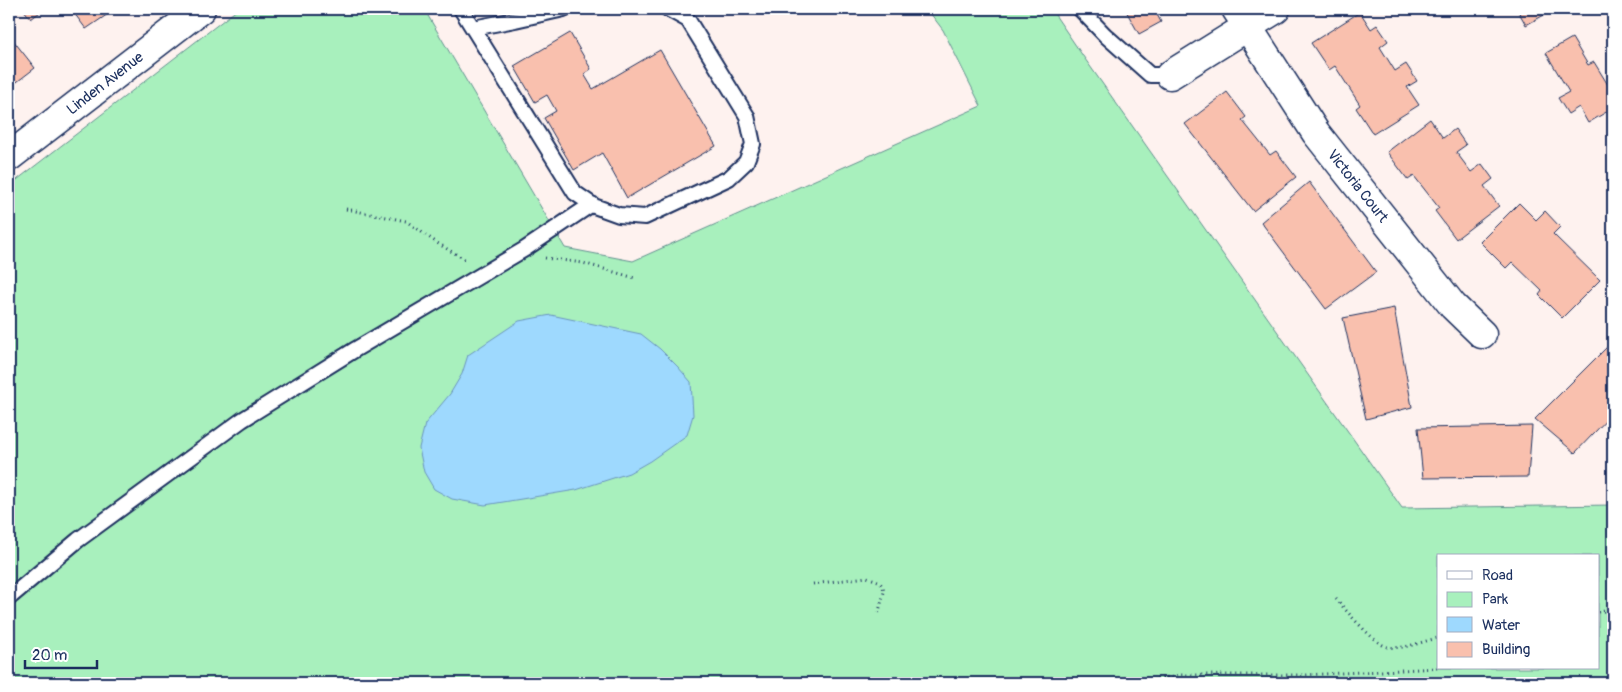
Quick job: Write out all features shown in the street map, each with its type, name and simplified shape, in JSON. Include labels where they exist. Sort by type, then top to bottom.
[{"type":"street","name":"Linden Avenue","points":[[9,157],[201,9]]},
{"type":"street","points":[[1170,75],[1242,18],[1276,9]]},
{"type":"street","name":"Victoria Court","points":[[1242,18],[1316,133],[1454,306],[1482,334]]},
{"type":"lane","points":[[461,9],[575,193],[592,204],[619,215],[645,217],[729,178],[746,162],[753,144],[747,116],[688,20],[668,9]]},
{"type":"lane","points":[[473,28],[564,9]]},
{"type":"lane","points":[[1080,9],[1150,75],[1170,75]]},
{"type":"lane","points":[[9,598],[78,540],[242,420],[525,248],[592,204]]},
{"type":"path","points":[[812,584],[867,577],[878,581],[883,586],[884,592],[878,615]]},
{"type":"path","points":[[1336,599],[1372,638],[1387,647],[1405,646],[1437,638]]},
{"type":"path","points":[[1600,612],[1613,610]]},
{"type":"path","points":[[1136,683],[1180,675],[1305,675],[1437,668]]},
{"type":"green space","points":[[238,9],[424,9],[565,248],[633,261],[981,106],[943,30],[927,9],[1051,9],[1402,508],[1613,505],[1613,683],[9,683],[9,186]]},
{"type":"water","points":[[551,315],[641,334],[660,349],[691,382],[693,415],[687,435],[629,473],[576,490],[485,505],[452,499],[434,489],[424,472],[419,448],[425,424],[450,394],[462,374],[468,355],[519,321]]},
{"type":"building","points":[[23,9],[44,9],[31,19]]},
{"type":"building","points":[[71,9],[113,9],[114,10],[86,29]]},
{"type":"building","points":[[1125,9],[1154,9],[1161,22],[1139,34]]},
{"type":"building","points":[[1517,9],[1555,9],[1526,25]]},
{"type":"building","points":[[1360,12],[1371,29],[1377,25],[1388,41],[1380,47],[1395,71],[1406,64],[1417,81],[1407,87],[1419,105],[1373,134],[1356,108],[1360,105],[1335,66],[1329,70],[1311,43]]},
{"type":"building","points":[[570,33],[591,69],[584,74],[593,89],[660,50],[716,146],[627,198],[602,153],[574,170],[544,118],[556,111],[547,95],[535,102],[514,66]]},
{"type":"building","points":[[9,35],[35,68],[9,88]]},
{"type":"building","points":[[1572,38],[1588,65],[1594,62],[1613,93],[1613,108],[1588,123],[1579,107],[1568,114],[1558,98],[1569,92],[1546,53]]},
{"type":"building","points":[[1227,92],[1246,117],[1242,120],[1270,155],[1276,151],[1296,177],[1253,211],[1185,124]]},
{"type":"building","points":[[1430,119],[1443,138],[1455,129],[1466,145],[1456,152],[1471,172],[1482,164],[1493,179],[1484,186],[1499,206],[1456,239],[1435,211],[1439,208],[1414,176],[1408,180],[1387,152]]},
{"type":"building","points":[[1309,182],[1376,272],[1326,309],[1261,222]]},
{"type":"building","points":[[1519,203],[1536,220],[1545,211],[1560,227],[1553,234],[1600,280],[1562,318],[1539,295],[1542,291],[1512,262],[1506,268],[1480,242]]},
{"type":"building","points":[[1394,308],[1412,407],[1366,419],[1343,318]]},
{"type":"building","points":[[1612,339],[1613,413],[1575,453],[1535,419],[1610,344]]},
{"type":"building","points":[[1532,426],[1528,477],[1423,478],[1418,428]]}]
